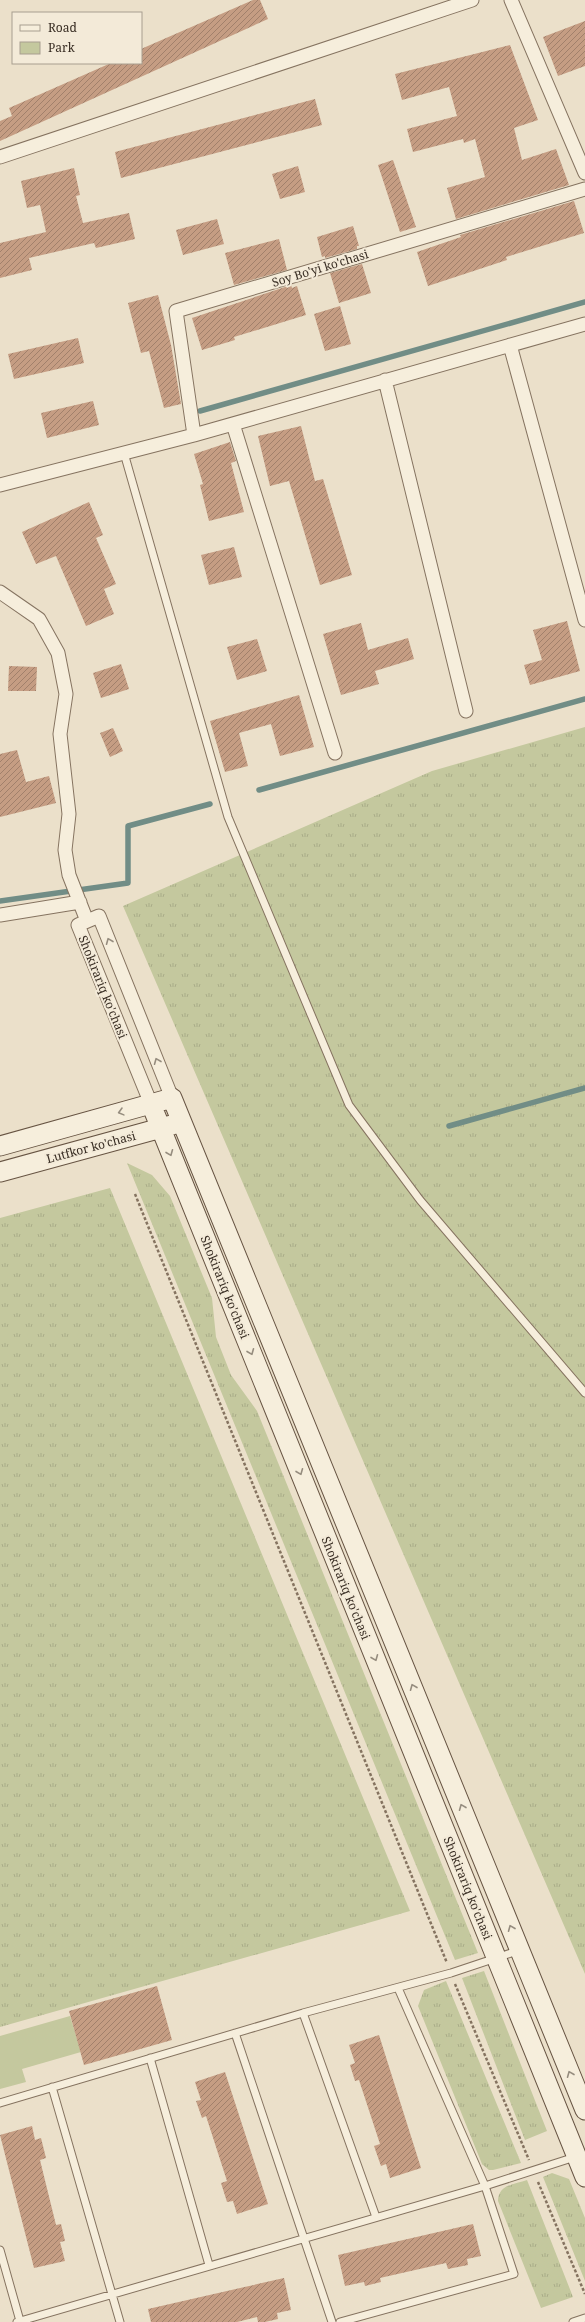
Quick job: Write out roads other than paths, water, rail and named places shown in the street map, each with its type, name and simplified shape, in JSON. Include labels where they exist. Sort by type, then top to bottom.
[{"type":"main road","name":"Lutfkor ko'chasi","points":[[0,1146],[172,1098]]},
{"type":"main road","name":"Shokirariq ko'chasi","points":[[172,1098],[585,2110]]},
{"type":"main road","name":"Shokirariq ko'chasi","points":[[151,1104],[496,1958],[581,2155],[585,2177]]},
{"type":"main road","name":"Lutfkor ko'chasi","points":[[0,1172],[182,1122]]},
{"type":"street","points":[[0,157],[472,0]]},
{"type":"street","points":[[511,0],[585,173]]},
{"type":"street","name":"Soy Bo'yi ko'chasi","points":[[194,435],[176,311],[585,189]]},
{"type":"street","points":[[0,485],[194,435],[585,324]]},
{"type":"street","points":[[510,345],[585,620]]},
{"type":"street","points":[[386,380],[466,711]]},
{"type":"street","points":[[233,424],[335,753]]},
{"type":"street","points":[[0,592],[39,618],[58,653],[66,694],[60,734],[69,814],[65,850],[69,875],[87,921]]},
{"type":"street","points":[[0,915],[80,902]]},
{"type":"street","name":"Shokirariq ko'chasi","points":[[151,1104],[78,925],[99,916],[172,1098]]},
{"type":"lane","points":[[124,453],[228,817],[349,1105],[420,1200],[585,1393]]},
{"type":"lane","points":[[0,2103],[304,2013],[451,1973],[520,1950]]},
{"type":"lane","points":[[340,2322],[514,2274],[485,2186],[398,1988]]},
{"type":"lane","points":[[304,2013],[376,2217]]},
{"type":"lane","points":[[236,2033],[302,2238],[332,2322]]},
{"type":"lane","points":[[150,2058],[209,2264]]},
{"type":"lane","points":[[52,2087],[120,2322]]},
{"type":"lane","points":[[0,2250],[18,2322],[209,2264],[485,2186],[581,2155]]},
{"type":"lane","points":[[572,2322],[585,2318]]},
{"type":"waterway","points":[[200,411],[585,302]]},
{"type":"waterway","points":[[259,790],[585,699]]},
{"type":"waterway","points":[[0,901],[128,883],[128,826],[210,804]]},
{"type":"waterway","points":[[449,1126],[585,1088]]}]
